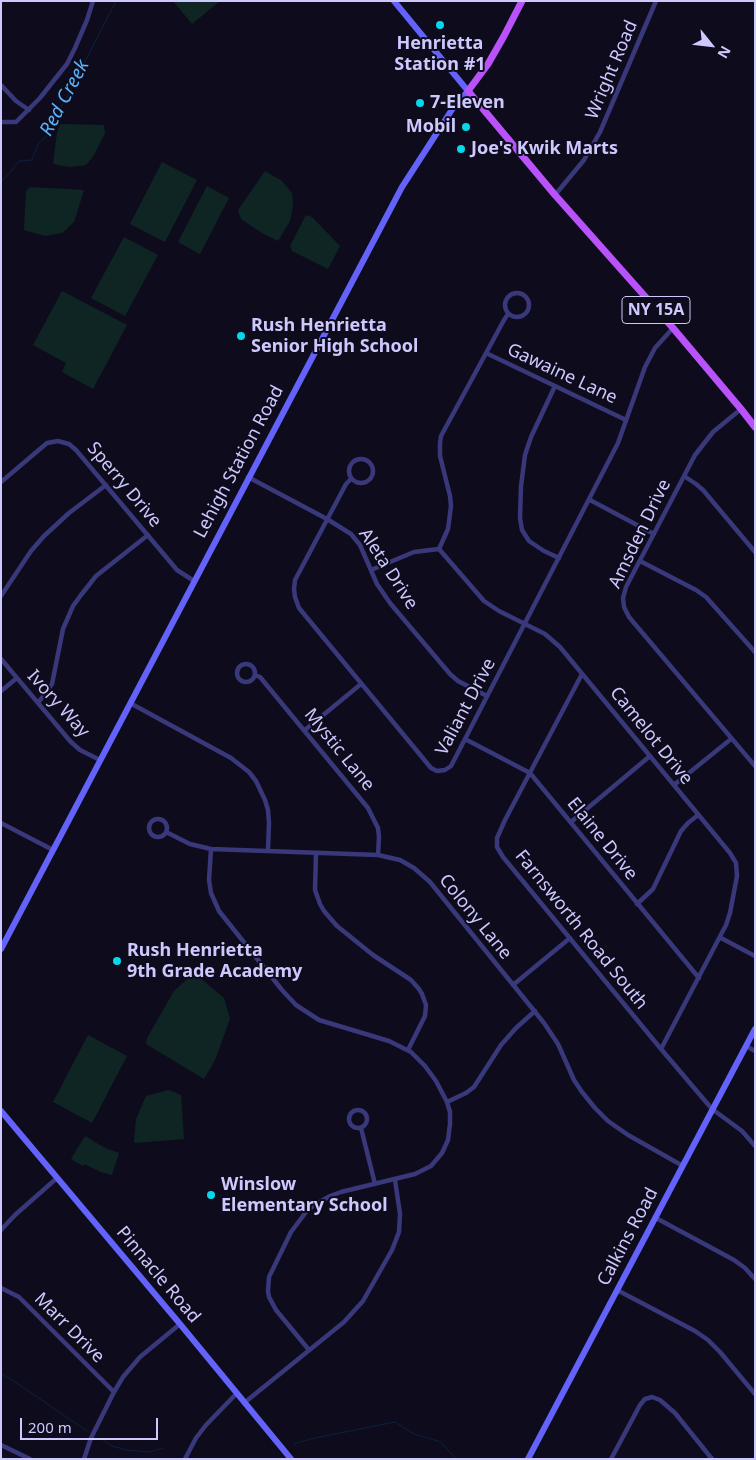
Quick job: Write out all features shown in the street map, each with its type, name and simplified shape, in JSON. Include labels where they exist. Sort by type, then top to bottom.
[{"type":"main road","name":"NY 15A","points":[[394,1],[554,195],[673,328],[755,427]]},
{"type":"main road","name":"Lehigh Station Road","points":[[1,949],[402,187],[448,115],[488,64],[522,1]]},
{"type":"main road","name":"Calkins Road","points":[[528,1459],[755,1029]]},
{"type":"main road","name":"Pinnacle Road","points":[[1,1111],[291,1459]]},
{"type":"street","points":[[3,122],[16,122],[40,98],[66,64],[84,29],[93,1]]},
{"type":"street","name":"Wright Road","points":[[554,195],[584,160],[600,132],[656,1]]},
{"type":"street","points":[[1,85],[16,101],[29,110]]},
{"type":"street","points":[[516,293],[527,297],[529,309],[524,316],[516,318],[508,314],[505,307],[506,299],[509,296],[516,293]]},
{"type":"street","points":[[371,570],[414,552],[426,549],[439,549],[448,529],[451,506],[440,456],[442,436],[508,314]]},
{"type":"street","name":"Valiant Drive","points":[[351,478],[295,580],[294,593],[299,608],[431,768],[445,770],[451,766],[465,740],[590,500],[618,443],[645,367],[655,348],[673,328]]},
{"type":"street","name":"Gawaine Lane","points":[[486,353],[626,420]]},
{"type":"street","points":[[555,386],[531,437],[525,455],[521,486],[520,518],[522,530],[529,540],[544,551],[559,558]]},
{"type":"street","name":"Amsden Drive","points":[[741,409],[706,439],[695,455],[623,598],[628,617],[755,766]]},
{"type":"street","name":"Sperry Drive","points":[[1,482],[50,442],[58,441],[73,447],[178,570],[194,581]]},
{"type":"street","name":"Valiant Drive","points":[[363,458],[370,462],[374,470],[370,481],[358,483],[351,478],[350,466],[355,460],[363,458]]},
{"type":"street","points":[[684,476],[704,490],[755,552]]},
{"type":"street","name":"Aleta Drive","points":[[248,477],[346,530],[360,545],[378,584],[390,603],[450,674],[458,681],[487,696]]},
{"type":"street","points":[[1,596],[31,551],[44,536],[69,513],[106,485]]},
{"type":"street","points":[[590,500],[654,534]]},
{"type":"street","points":[[38,703],[52,684],[63,629],[81,595],[96,576],[148,535]]},
{"type":"street","name":"Camelot Drive","points":[[439,549],[484,601],[552,639],[730,853],[737,876],[730,913],[721,938],[660,1049]]},
{"type":"street","points":[[640,561],[706,597],[755,652]]},
{"type":"street","name":"Ivory Way","points":[[1,659],[73,744],[86,754],[100,760]]},
{"type":"street","name":"Mystic Lane","points":[[248,664],[253,667],[255,675],[252,680],[246,682],[240,680],[238,671],[240,666],[248,664]]},
{"type":"street","name":"Farnsworth Road South","points":[[582,674],[498,834],[497,847],[503,857],[660,1049],[712,1109],[742,1131],[755,1146]]},
{"type":"street","name":"Mystic Lane","points":[[255,675],[260,677],[372,812],[378,828],[378,856]]},
{"type":"street","points":[[1,691],[17,678]]},
{"type":"street","points":[[305,730],[361,684]]},
{"type":"street","points":[[130,703],[231,758],[249,772],[261,790],[268,810],[268,850]]},
{"type":"street","points":[[674,785],[731,738]]},
{"type":"street","name":"Elaine Drive","points":[[465,740],[530,773],[699,978]]},
{"type":"street","points":[[571,822],[650,756]]},
{"type":"street","points":[[637,904],[654,889],[681,831],[698,815]]},
{"type":"street","name":"Colony Lane","points":[[155,820],[164,821],[167,826],[166,832],[159,837],[154,836],[149,829],[150,824],[155,820]]},
{"type":"street","points":[[1,823],[53,850]]},
{"type":"street","name":"Colony Lane","points":[[166,832],[190,844],[211,849],[378,856],[400,860],[414,868],[426,877],[535,1011],[558,1044],[582,1092],[600,1114],[616,1128],[683,1166]]},
{"type":"street","points":[[211,849],[209,880],[211,893],[218,911],[289,998],[304,1011],[319,1020],[380,1038],[408,1050],[431,1073],[447,1102],[450,1124],[448,1140],[442,1153],[432,1166],[395,1180],[330,1196],[306,1212],[291,1232],[269,1277],[268,1291],[272,1303],[309,1350]]},
{"type":"street","points":[[316,853],[315,890],[324,911],[337,926],[373,955],[411,980],[420,989],[426,1005],[426,1016],[408,1050]]},
{"type":"street","points":[[513,985],[570,938]]},
{"type":"street","points":[[721,938],[755,956]]},
{"type":"street","points":[[447,1102],[474,1087],[501,1045],[535,1011]]},
{"type":"street","points":[[746,1046],[755,1051]]},
{"type":"street","points":[[356,1110],[365,1113],[368,1118],[366,1125],[361,1128],[352,1126],[349,1121],[350,1116],[356,1110]]},
{"type":"street","points":[[361,1128],[375,1184]]},
{"type":"street","points":[[1,1230],[14,1215],[57,1178]]},
{"type":"street","points":[[244,1403],[344,1322],[359,1307],[392,1250],[397,1237],[400,1220],[395,1180]]},
{"type":"street","points":[[656,1218],[734,1260],[755,1279]]},
{"type":"street","name":"Marr Drive","points":[[1,1288],[19,1297],[114,1392]]},
{"type":"street","points":[[617,1290],[695,1331],[708,1340],[755,1394]]},
{"type":"street","points":[[84,1459],[90,1438],[123,1377],[140,1357],[180,1324]]},
{"type":"street","points":[[185,1459],[196,1438],[206,1425],[236,1393]]},
{"type":"street","points":[[611,1459],[640,1405],[645,1399],[652,1397],[660,1400],[675,1413],[711,1457],[704,1459]]},
{"type":"street","points":[[1,1445],[30,1459]]},
{"type":"green space","points":[[173,1],[220,1],[192,24]]},
{"type":"green space","points":[[60,124],[104,125],[105,133],[94,155],[86,165],[69,167],[53,164]]},
{"type":"green space","points":[[162,162],[197,180],[165,242],[130,224]]},
{"type":"green space","points":[[265,171],[282,181],[292,193],[293,205],[290,221],[278,241],[241,219],[238,210]]},
{"type":"green space","points":[[207,186],[229,198],[200,254],[178,242]]},
{"type":"green space","points":[[30,187],[84,190],[74,222],[62,233],[45,236],[24,230],[26,191]]},
{"type":"green space","points":[[306,215],[312,217],[340,246],[328,269],[292,251],[290,246]]},
{"type":"green space","points":[[124,237],[158,255],[125,316],[91,298]]},
{"type":"green space","points":[[62,291],[127,325],[93,389],[62,372],[66,363],[33,345]]},
{"type":"green space","points":[[194,973],[224,998],[230,1019],[215,1060],[204,1079],[146,1044],[147,1038],[174,991]]},
{"type":"green space","points":[[88,1035],[127,1056],[92,1123],[53,1102]]},
{"type":"green space","points":[[169,1090],[181,1095],[184,1139],[134,1143],[136,1119],[146,1096]]},
{"type":"green space","points":[[85,1136],[105,1148],[119,1153],[112,1175],[84,1164],[83,1166],[71,1159]]},
{"type":"waterway","name":"Red Creek","points":[[1,181],[19,161],[32,160],[38,144],[46,137],[50,121],[55,117],[67,97],[116,1]]},
{"type":"waterway","points":[[1,1374],[87,1431]]},
{"type":"waterway","points":[[294,1444],[395,1422],[414,1434],[441,1442],[456,1459]]},
{"type":"waterway","points":[[100,1438],[112,1446],[126,1450],[150,1452],[163,1448]]},
{"type":"place","name":"Henrietta Station #1","points":[[440,25]]},
{"type":"place","name":"7-Eleven","points":[[420,103]]},
{"type":"place","name":"Mobil","points":[[466,127]]},
{"type":"place","name":"Joe's Kwik Marts","points":[[461,149]]},
{"type":"place","name":"Rush Henrietta Senior High School","points":[[241,336]]},
{"type":"place","name":"Rush Henrietta 9th Grade Academy","points":[[117,961]]},
{"type":"place","name":"Winslow Elementary School","points":[[211,1195]]}]
